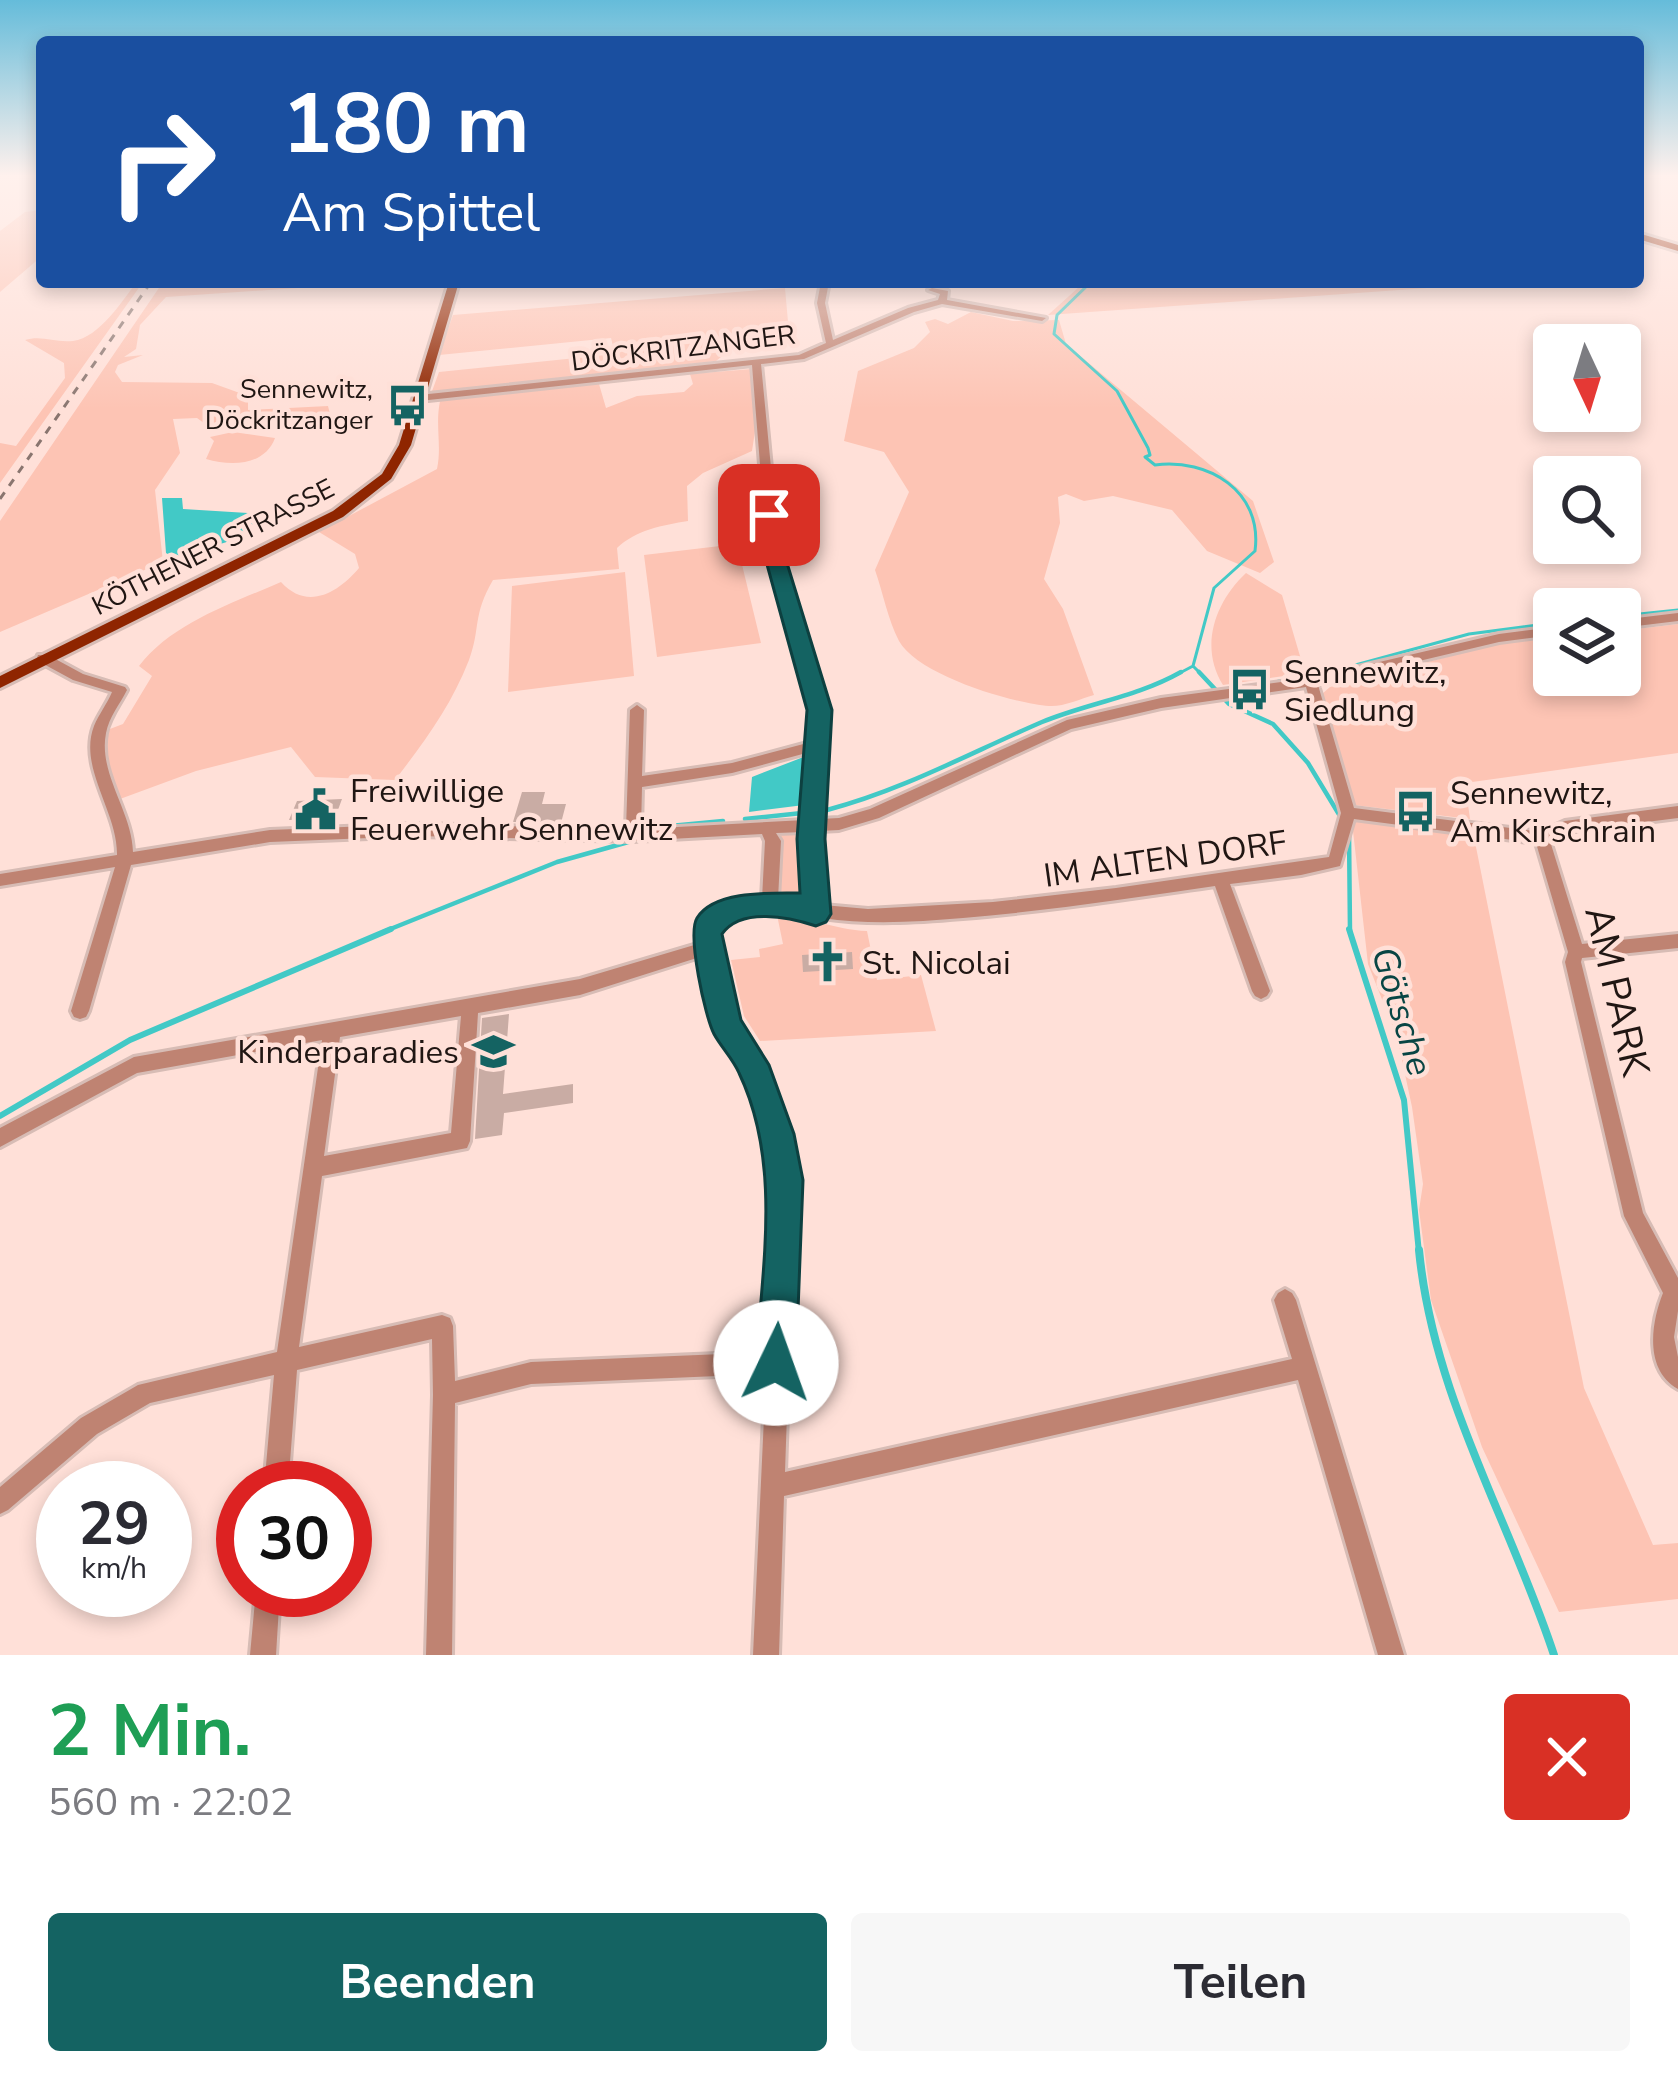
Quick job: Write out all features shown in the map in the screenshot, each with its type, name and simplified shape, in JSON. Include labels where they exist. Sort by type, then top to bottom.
[{"type":"main road","name":"KÖTHENER STRASSE","points":[[0,683],[310,529],[366,496],[397,463],[452,288]]},
{"type":"street","points":[[824,288],[821,303],[834,344]]},
{"type":"street","points":[[932,290],[945,293],[942,302]]},
{"type":"street","name":"DÖCKRITZANGER","points":[[418,398],[801,357],[911,310],[942,302],[1042,318]]},
{"type":"street","points":[[756,361],[773,550],[820,710],[812,827],[816,914]]},
{"type":"street","points":[[1641,621],[1678,617]]},
{"type":"street","points":[[0,880],[270,836],[346,832],[633,835],[812,827],[874,814],[1109,707],[1221,697],[1311,682],[1533,634]]},
{"type":"street","points":[[44,658],[78,677],[120,690],[99,730],[100,762],[128,837],[80,1011]]},
{"type":"street","points":[[1311,682],[1348,813],[1542,838],[1565,826],[1678,812]]},
{"type":"street","points":[[633,835],[637,710]]},
{"type":"street","points":[[634,783],[732,768],[818,745]]},
{"type":"street","name":"IM ALTEN DORF","points":[[770,904],[803,905],[833,917],[973,913],[1109,899],[1335,862],[1348,813]]},
{"type":"street","points":[[766,1655],[785,1180],[777,1134],[753,1065],[726,1025],[709,947],[709,923],[722,914],[770,904],[773,841],[767,830]]},
{"type":"street","name":"AM PARK","points":[[1542,838],[1576,952],[1574,962],[1634,1216],[1676,1296],[1660,1339],[1667,1364],[1678,1378]]},
{"type":"street","points":[[1220,879],[1262,991]]},
{"type":"street","points":[[1576,952],[1678,941]]},
{"type":"street","points":[[0,1138],[134,1065],[580,987],[709,947]]},
{"type":"street","points":[[316,1167],[460,1141],[470,1007]]},
{"type":"street","points":[[278,1461],[286,1364],[332,1032]]},
{"type":"street","points":[[1285,1300],[1391,1655]]},
{"type":"street","points":[[0,1502],[89,1426],[146,1393],[442,1326],[439,1655]]},
{"type":"street","points":[[444,1395],[531,1372],[776,1363]]},
{"type":"street","points":[[776,1486],[1305,1367]]},
{"type":"street","points":[[263,1655],[266,1617]]},
{"type":"shaded area","points":[[0,254],[36,254],[36,261],[0,292]]},
{"type":"shaded area","points":[[132,288],[139,288],[0,483],[0,443],[16,446],[65,378],[64,363],[25,340],[73,341],[109,318]]},
{"type":"shaded area","points":[[159,288],[297,288],[166,297],[140,325],[136,349],[124,357],[143,355],[118,365],[115,372],[122,382],[212,383],[248,396],[248,410],[328,406],[330,414],[316,419],[315,427],[208,426],[197,418],[173,419],[180,453],[155,490],[163,562],[0,632],[0,521]]},
{"type":"shaded area","points":[[785,288],[789,333],[741,341],[716,361],[431,394],[439,372],[615,354],[611,338],[439,355],[453,315]]},
{"type":"shaded area","points":[[1078,288],[1427,288],[1048,315]]},
{"type":"shaded area","points":[[971,312],[1013,321],[1059,320],[1066,344],[1253,501],[1274,562],[1260,573],[1207,551],[1172,510],[1113,496],[1084,501],[1066,494],[1058,497],[1060,523],[1044,579],[1063,609],[1094,695],[1066,704],[1012,699],[925,665],[899,641],[875,570],[909,492],[884,452],[844,441],[858,371],[914,348],[930,332],[925,322],[935,319],[948,324]]},
{"type":"shaded area","points":[[752,369],[757,418],[752,451],[703,473],[687,486],[688,521],[650,529],[624,542],[617,548],[619,569],[493,580],[462,677],[437,723],[395,780],[315,777],[291,747],[196,771],[120,799],[105,763],[102,732],[123,724],[152,676],[139,666],[186,626],[281,582],[301,596],[312,597],[332,591],[351,577],[359,568],[355,554],[319,532],[437,469],[440,401],[599,384],[606,408],[637,396],[684,392],[693,384],[690,374]]},
{"type":"shaded area","points":[[233,432],[275,438],[264,454],[247,462],[206,459],[214,441],[210,437]]},
{"type":"shaded area","points":[[737,544],[761,643],[657,657],[644,555]]},
{"type":"shaded area","points":[[625,572],[634,676],[508,692],[512,586]]},
{"type":"shaded area","points":[[1246,573],[1282,595],[1305,673],[1223,685],[1212,656],[1214,626],[1226,597]]},
{"type":"shaded area","points":[[1678,624],[1678,753],[1465,783],[1470,819],[1354,805],[1322,694],[1330,687],[1498,644],[1533,640],[1533,696],[1641,696],[1641,628]]},
{"type":"shaded area","points":[[1352,822],[1474,837],[1584,1388],[1653,1545],[1678,1543],[1678,1599],[1559,1612],[1482,1447],[1431,1300],[1412,1107],[1397,1037],[1368,964]]},
{"type":"shaded area","points":[[805,833],[811,897],[777,900],[773,835]]},
{"type":"shaded area","points":[[777,915],[867,931],[877,980],[921,975],[936,1031],[760,1041],[744,1016],[731,960],[760,957],[759,949],[783,944]]},
{"type":"water","points":[[162,498],[182,498],[183,509],[262,514],[240,538],[174,558],[166,553]]},
{"type":"water","points":[[806,756],[804,805],[749,812],[752,777]]},
{"type":"building","points":[[522,792],[545,792],[542,804],[566,804],[561,823],[513,822]]},
{"type":"building","name":"Freiwillige Feuerwehr Sennewitz","points":[[342,799],[335,818],[289,820],[297,801]]},
{"type":"building","name":"St. Nicolai","points":[[852,952],[853,969],[803,972],[802,955]]},
{"type":"building","name":"Kinderparadies","points":[[509,1014],[503,1094],[573,1084],[573,1103],[504,1113],[502,1135],[475,1139],[482,1018]]},
{"type":"waterway","name":"Götsche","points":[[1085,288],[1057,315],[1054,334],[1117,391],[1148,448],[1150,455],[1145,457],[1155,465],[1175,464],[1212,473],[1228,483],[1250,511],[1255,551],[1214,588],[1193,666]]},
{"type":"waterway","points":[[1641,614],[1678,610]]},
{"type":"waterway","points":[[1326,673],[1469,634],[1533,626]]},
{"type":"waterway","points":[[1176,675],[1193,666]]},
{"type":"waterway","name":"Götsche","points":[[1193,666],[1199,672]]},
{"type":"waterway","points":[[827,810],[909,782],[1042,722],[1181,672]]},
{"type":"waterway","name":"Götsche","points":[[1199,672],[1202,675]]},
{"type":"waterway","name":"Götsche","points":[[1199,672],[1229,704],[1273,724],[1308,763],[1343,821]]},
{"type":"waterway","points":[[1278,682],[1302,678]]},
{"type":"waterway","points":[[745,819],[802,813]]},
{"type":"waterway","points":[[649,828],[723,821]]},
{"type":"waterway","name":"Götsche","points":[[1349,831],[1350,932]]},
{"type":"waterway","points":[[383,932],[557,862],[632,841]]},
{"type":"waterway","points":[[0,1116],[130,1040],[391,929]]},
{"type":"waterway","name":"Götsche","points":[[1349,929],[1404,1100],[1419,1253]]},
{"type":"waterway","name":"Götsche","points":[[1419,1250],[1427,1304],[1456,1406],[1554,1655]]},
{"type":"railway","points":[[0,499],[147,288]]},
{"type":"place","name":"Sennewitz, Döckritzanger","points":[[407,405]]},
{"type":"place","name":"Sennewitz, Siedlung","points":[[1250,690]]},
{"type":"place","name":"Freiwillige Feuerwehr Sennewitz","points":[[316,809]]},
{"type":"place","name":"Sennewitz, Am Kirschrain","points":[[1416,811]]},
{"type":"place","name":"St. Nicolai","points":[[828,962]]},
{"type":"place","name":"Kinderparadies","points":[[493,1051]]},
{"type":"route","points":[[769,515],[773,550],[820,710],[811,839],[816,914],[803,905],[761,904],[722,914],[709,923],[707,934],[726,1025],[753,1065],[777,1134],[785,1180],[776,1363]]}]
